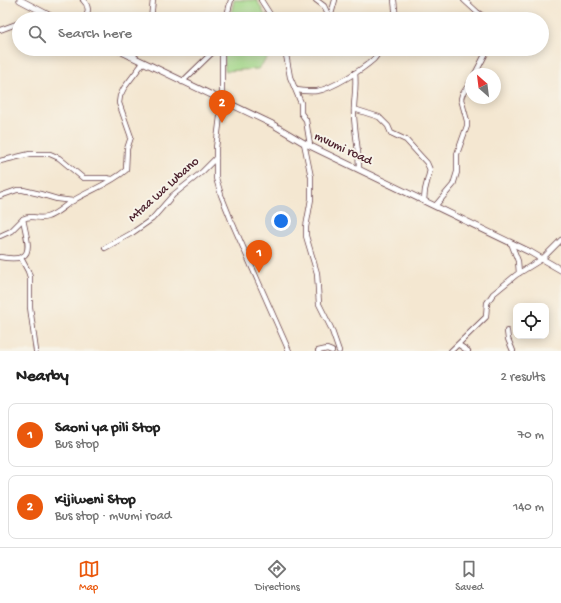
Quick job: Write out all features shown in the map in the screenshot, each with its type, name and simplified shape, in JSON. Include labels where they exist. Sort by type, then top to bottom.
[{"type":"street","points":[[20,0],[43,12]]},
{"type":"street","points":[[83,0],[88,5],[88,12]]},
{"type":"street","points":[[152,12],[153,0]]},
{"type":"street","points":[[228,12],[231,0]]},
{"type":"street","points":[[261,0],[269,12]]},
{"type":"street","points":[[316,0],[324,6],[327,12]]},
{"type":"street","points":[[332,12],[336,0]]},
{"type":"street","points":[[394,0],[395,12]]},
{"type":"street","points":[[464,0],[477,12]]},
{"type":"street","points":[[0,30],[12,26]]},
{"type":"street","points":[[182,82],[209,56]]},
{"type":"street","points":[[222,56],[222,100],[216,158],[216,178],[221,195],[289,351]]},
{"type":"street","points":[[286,56],[290,77],[301,104],[301,113],[306,120],[311,177],[311,199],[306,227],[306,236],[317,273],[317,292],[319,304],[334,334],[340,351]]},
{"type":"street","points":[[296,90],[319,91],[330,87],[355,73],[377,56]]},
{"type":"street","points":[[478,68],[484,56]]},
{"type":"street","name":"mvumi road","points":[[131,57],[272,124],[307,144],[436,205],[561,270]]},
{"type":"street","points":[[0,236],[11,231],[23,219],[30,216],[45,218],[126,170],[127,149],[131,138],[119,103],[120,96],[124,88],[143,63]]},
{"type":"street","points":[[355,73],[356,89],[354,123],[358,147],[359,169]]},
{"type":"street","points":[[436,205],[453,185],[456,177],[457,154],[467,126],[461,98],[465,90]]},
{"type":"street","points":[[354,109],[381,118],[391,133],[406,140],[427,163],[430,170],[424,200]]},
{"type":"street","points":[[0,161],[7,158],[30,154],[50,154],[60,158],[84,178],[112,179]]},
{"type":"street","name":"Mtaa wa Lubano","points":[[105,248],[132,233],[152,219],[173,195],[202,172],[216,158]]},
{"type":"street","points":[[0,196],[17,190],[23,190],[57,199],[73,201]]},
{"type":"street","points":[[0,257],[10,259],[21,258],[28,250],[23,219]]},
{"type":"street","points":[[451,351],[459,345],[486,317],[487,303],[493,294],[519,273],[542,259],[561,240]]},
{"type":"street","points":[[511,243],[518,261],[519,273]]},
{"type":"street","points":[[21,258],[30,277],[30,307],[36,351]]},
{"type":"street","points":[[507,331],[508,339],[513,351]]},
{"type":"street","points":[[459,345],[468,351]]},
{"type":"street","points":[[318,351],[327,349],[332,351]]},
{"type":"green space","points":[[234,0],[257,0],[263,12],[231,12]]},
{"type":"green space","points":[[224,56],[269,56],[258,69],[225,71]]},
{"type":"place","name":"Kijiweni Stop","points":[[222,123]]},
{"type":"place","name":"Saoni ya pili Stop","points":[[259,273]]}]
